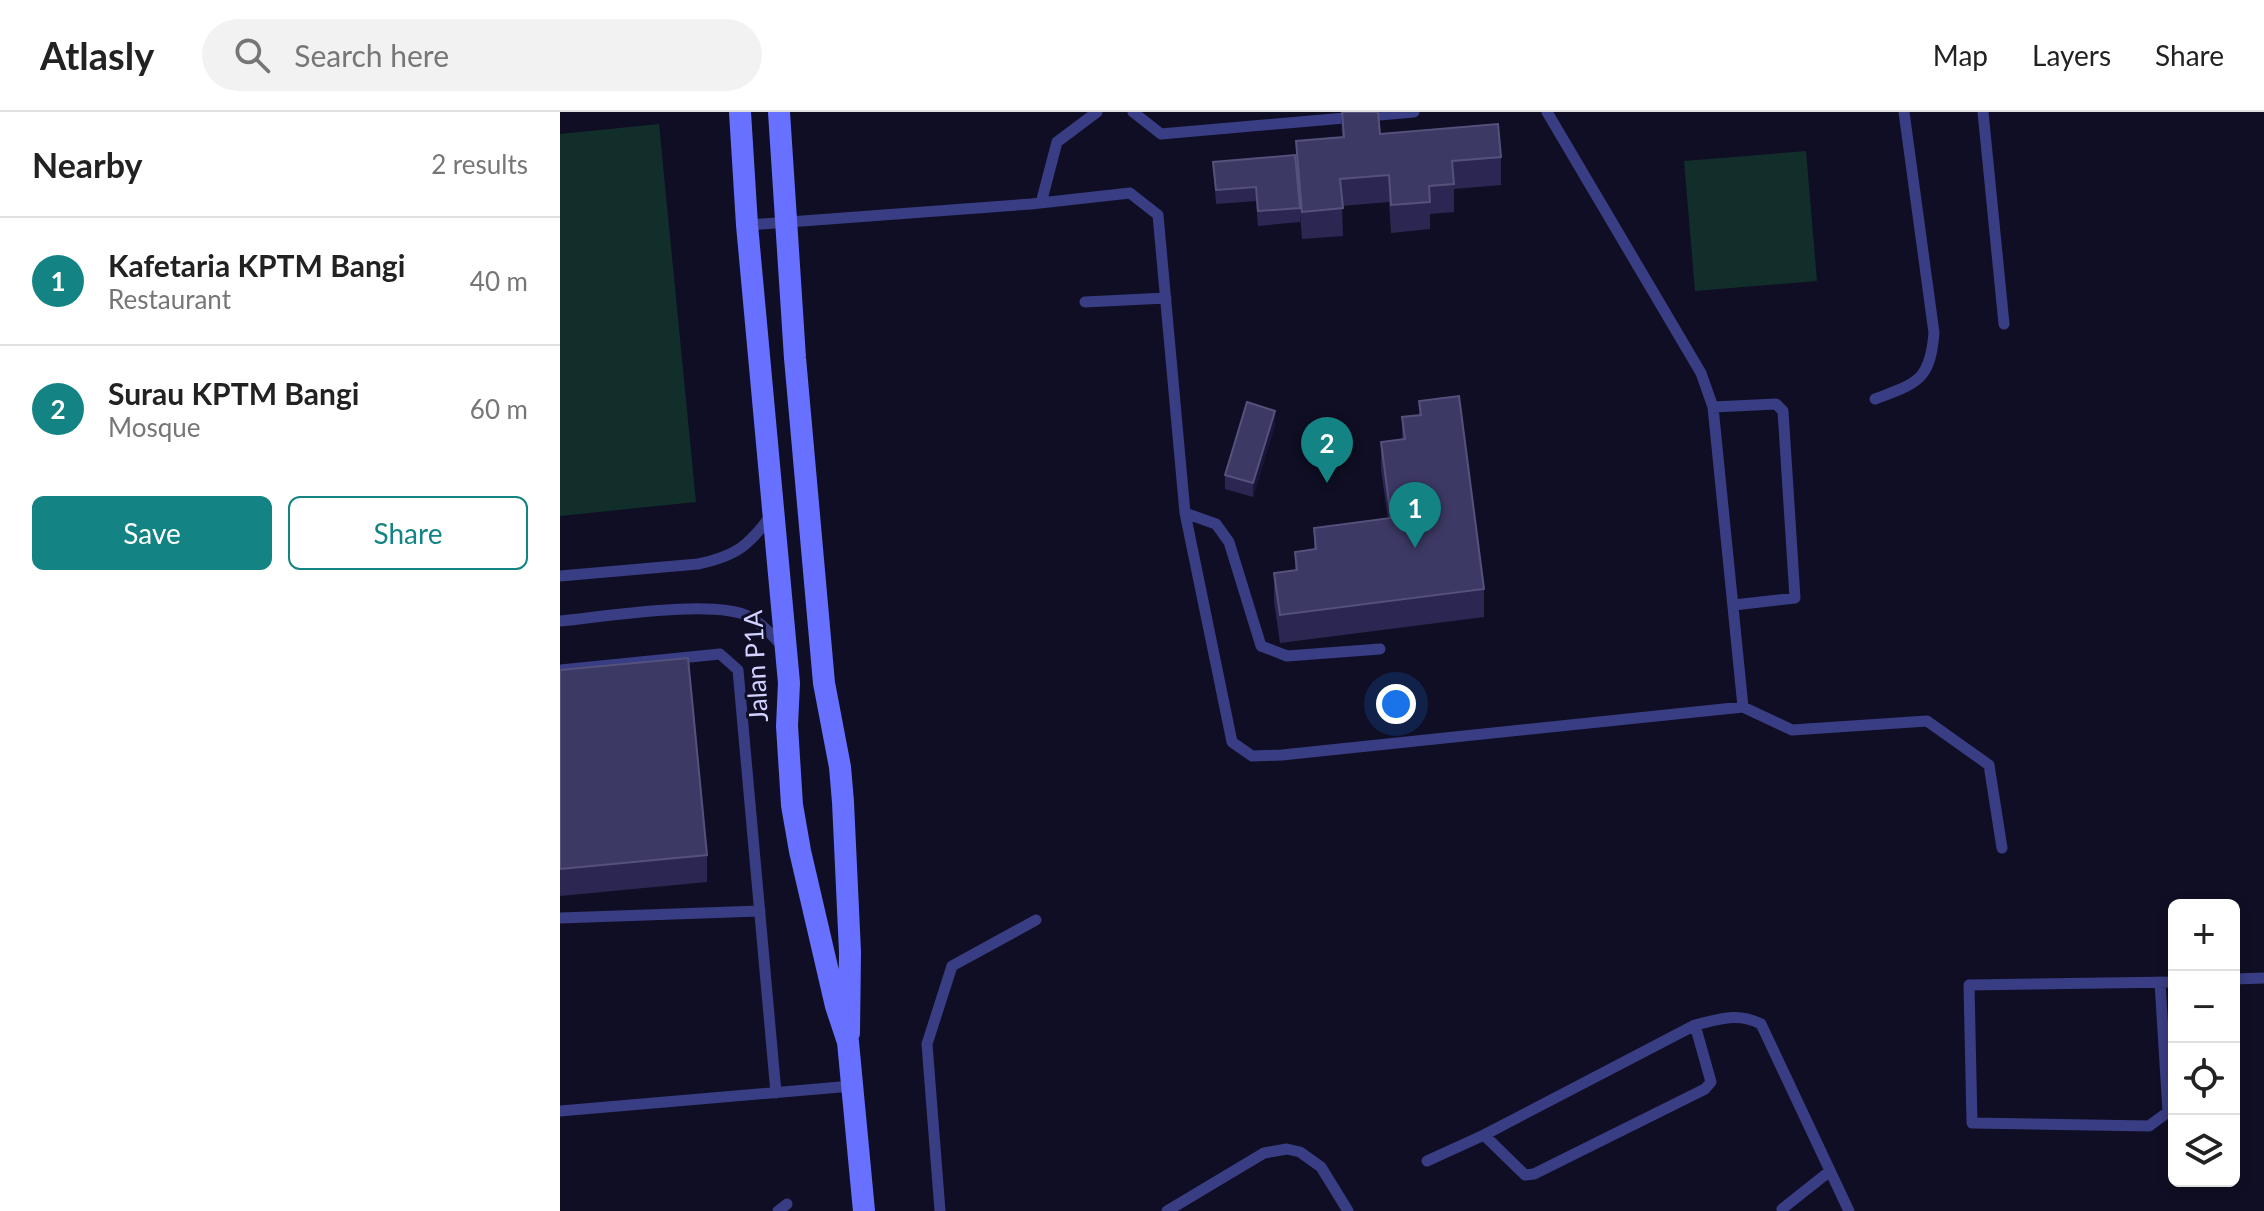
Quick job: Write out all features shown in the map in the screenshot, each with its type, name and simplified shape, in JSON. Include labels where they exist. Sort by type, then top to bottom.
[{"type":"main road","name":"Jalan P1A","points":[[740,112],[747,225],[785,649],[792,805],[832,992],[848,1042],[864,1211]]},
{"type":"main road","points":[[779,112],[795,358],[824,683],[842,791],[850,952],[848,1042]]},
{"type":"lane","points":[[1041,203],[1057,142],[1097,112]]},
{"type":"lane","points":[[1133,112],[1161,134],[1414,112]]},
{"type":"lane","points":[[1547,112],[1701,373],[1713,407],[1743,707]]},
{"type":"lane","points":[[1875,399],[1905,388],[1925,374],[1932,359],[1934,333],[1904,112]]},
{"type":"lane","points":[[1983,112],[2004,324]]},
{"type":"lane","points":[[747,225],[1041,203],[1130,193],[1158,215],[1185,513],[1232,742],[1252,756],[1743,707],[1792,730],[1927,721],[1989,765],[2002,848]]},
{"type":"lane","points":[[1085,302],[1166,298]]},
{"type":"lane","points":[[1713,407],[1776,404],[1783,411],[1795,598],[1734,605]]},
{"type":"lane","points":[[1185,513],[1216,524],[1229,542],[1261,646],[1287,656],[1380,649]]},
{"type":"lane","points":[[560,576],[698,564],[719,559],[741,550],[757,536],[772,514]]},
{"type":"lane","points":[[560,621],[703,608],[728,609],[749,616],[785,649]]},
{"type":"lane","points":[[560,670],[720,654],[738,670],[776,1093]]},
{"type":"lane","points":[[560,918],[760,911]]},
{"type":"lane","points":[[940,1211],[927,1044],[952,966],[1036,920]]},
{"type":"lane","points":[[2240,979],[2264,978]]},
{"type":"lane","points":[[2160,982],[2168,1112],[2149,1126],[1972,1123],[1969,985],[2160,982],[2168,982]]},
{"type":"lane","points":[[1427,1161],[1484,1135],[1695,1025],[1731,1016],[1746,1016],[1761,1024],[1849,1211]]},
{"type":"lane","points":[[1484,1135],[1525,1175],[1534,1174],[1705,1089],[1711,1082],[1695,1025]]},
{"type":"lane","points":[[560,1111],[852,1086]]},
{"type":"lane","points":[[1167,1211],[1264,1153],[1287,1149],[1311,1157],[1321,1167],[1348,1211]]},
{"type":"lane","points":[[1783,1211],[1830,1171]]},
{"type":"green space","points":[[659,124],[696,502],[560,516],[560,134]]},
{"type":"green space","points":[[1806,151],[1817,281],[1695,291],[1684,161]]},
{"type":"building","points":[[1342,112],[1378,112],[1380,134],[1498,124],[1501,157],[1452,161],[1454,184],[1429,186],[1430,202],[1391,205],[1389,175],[1340,179],[1343,208],[1302,212],[1296,141],[1344,137]]},
{"type":"building","points":[[1295,155],[1300,208],[1258,211],[1256,187],[1216,190],[1213,162]]},
{"type":"building","points":[[1459,396],[1484,589],[1280,615],[1274,573],[1297,570],[1295,552],[1316,549],[1314,528],[1391,518],[1381,442],[1405,439],[1402,417],[1421,415],[1419,401]]},
{"type":"building","points":[[1247,402],[1275,411],[1253,483],[1225,475]]},
{"type":"building","points":[[688,658],[707,855],[560,869],[560,670]]},
{"type":"place","name":"Surau KPTM Bangi","points":[[1327,483]]},
{"type":"place","name":"Kafetaria KPTM Bangi","points":[[1415,548]]}]
